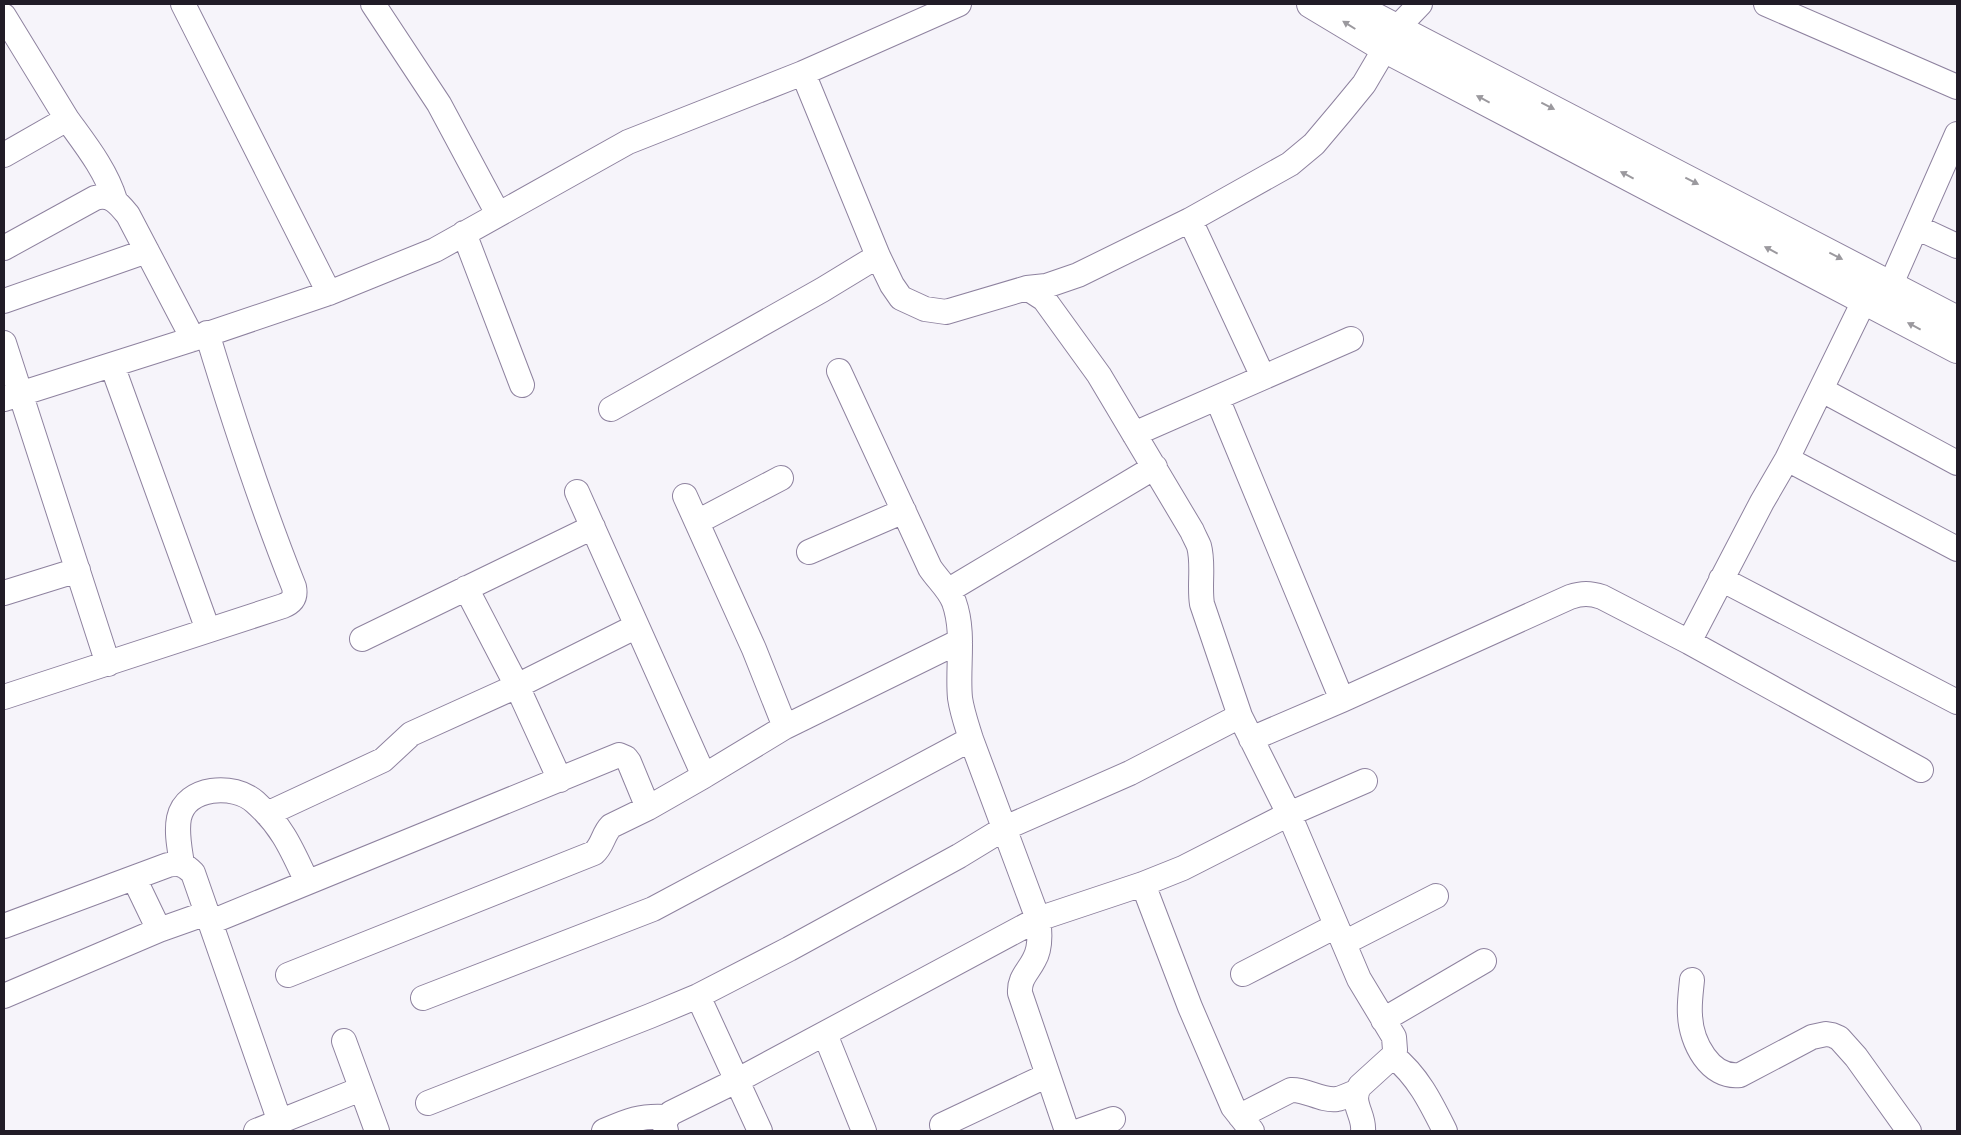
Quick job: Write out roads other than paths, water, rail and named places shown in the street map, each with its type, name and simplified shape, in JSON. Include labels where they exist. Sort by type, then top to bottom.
[{"type":"highway","points":[[1311,4],[1392,38],[1891,284],[1957,320]]},
{"type":"highway","points":[[1350,4],[1392,38],[1957,349]]},
{"type":"street","points":[[184,4],[329,293]]},
{"type":"street","points":[[373,4],[439,104],[498,214]]},
{"type":"street","points":[[12,397],[329,293],[435,250],[628,142],[803,74],[959,4]]},
{"type":"street","points":[[803,74],[892,286],[901,298],[925,309],[946,312],[1027,288],[1046,286],[1078,275],[1190,220],[1290,164],[1314,144],[1364,84],[1392,38],[1420,4]]},
{"type":"street","points":[[1766,4],[1957,87]]},
{"type":"street","points":[[4,16],[67,119],[94,156],[115,200],[128,215],[147,250],[200,336],[296,594],[289,603],[283,606],[4,698]]},
{"type":"street","points":[[4,155],[67,119]]},
{"type":"street","points":[[1891,284],[1957,134]]},
{"type":"street","points":[[4,248],[95,198],[107,196],[115,200]]},
{"type":"street","points":[[1190,220],[1263,378]]},
{"type":"street","points":[[1916,227],[1957,246]]},
{"type":"street","points":[[464,233],[522,385]]},
{"type":"street","points":[[4,300],[147,250]]},
{"type":"street","points":[[611,409],[822,290],[878,256]]},
{"type":"street","points":[[1027,288],[1044,299],[1100,375],[1192,531],[1200,557],[1202,604],[1240,716],[1289,814],[1359,979],[1394,1037],[1395,1050],[1393,1056],[1360,1086],[1356,1092],[1355,1098],[1364,1124],[1363,1131]]},
{"type":"street","points":[[1689,642],[1762,502],[1787,459],[1865,299]]},
{"type":"street","points":[[1134,434],[1351,339]]},
{"type":"street","points":[[4,343],[12,397],[78,570],[108,664]]},
{"type":"street","points":[[112,365],[208,630]]},
{"type":"street","points":[[840,371],[930,568],[949,590],[954,603],[960,641],[960,698],[971,739],[1038,919],[1040,931],[1038,950],[1035,959],[1022,978],[1020,993],[1067,1131]]},
{"type":"street","points":[[1822,390],[1957,463]]},
{"type":"street","points":[[1217,398],[1342,700]]},
{"type":"street","points":[[1787,459],[1957,549]]},
{"type":"street","points":[[949,590],[1155,467]]},
{"type":"street","points":[[697,522],[781,478]]},
{"type":"street","points":[[577,492],[704,776]]},
{"type":"street","points":[[685,496],[754,649],[785,727]]},
{"type":"street","points":[[809,552],[904,511]]},
{"type":"street","points":[[362,639],[593,527]]},
{"type":"street","points":[[4,593],[78,570]]},
{"type":"street","points":[[1721,579],[1957,702]]},
{"type":"street","points":[[466,588],[517,686],[560,780]]},
{"type":"street","points":[[1250,739],[1580,594],[1591,593],[1689,642],[1922,770]]},
{"type":"street","points":[[267,814],[383,760],[411,734],[517,686],[637,626]]},
{"type":"street","points":[[288,975],[594,852],[599,848],[607,830],[611,826],[648,808],[785,727],[960,641]]},
{"type":"street","points":[[428,1103],[698,996],[806,940],[959,856],[1005,828],[1130,773],[1240,716]]},
{"type":"street","points":[[423,998],[653,909],[971,739]]},
{"type":"street","points":[[4,996],[159,930],[209,917],[307,882],[616,756],[622,756],[629,762],[648,808]]},
{"type":"street","points":[[604,1131],[646,1116],[666,1124],[671,1113],[738,1080],[1038,919],[1143,884],[1183,868],[1289,814],[1365,781]]},
{"type":"street","points":[[182,864],[178,831],[179,818],[183,807],[192,799],[208,792],[220,790],[234,791],[254,801],[282,831],[307,882]]},
{"type":"street","points":[[4,926],[168,865],[182,864],[193,873],[280,1122]]},
{"type":"street","points":[[134,878],[159,930]]},
{"type":"street","points":[[1143,884],[1190,1007],[1233,1107],[1246,1124],[1291,1090],[1298,1090],[1331,1099],[1356,1092]]},
{"type":"street","points":[[1242,974],[1436,896]]},
{"type":"street","points":[[1383,1020],[1484,961]]},
{"type":"street","points":[[1692,980],[1691,1025],[1701,1051],[1710,1066],[1732,1076],[1740,1075],[1812,1037],[1826,1034],[1832,1035],[1839,1038],[1856,1057],[1909,1131]]},
{"type":"street","points":[[698,996],[760,1131]]},
{"type":"street","points":[[825,1034],[864,1131]]},
{"type":"street","points":[[344,1040],[377,1131]]},
{"type":"street","points":[[1393,1056],[1419,1083],[1445,1131]]},
{"type":"street","points":[[942,1125],[1048,1075]]},
{"type":"street","points":[[256,1131],[362,1089]]},
{"type":"street","points":[[1079,1131],[1113,1119]]}]
